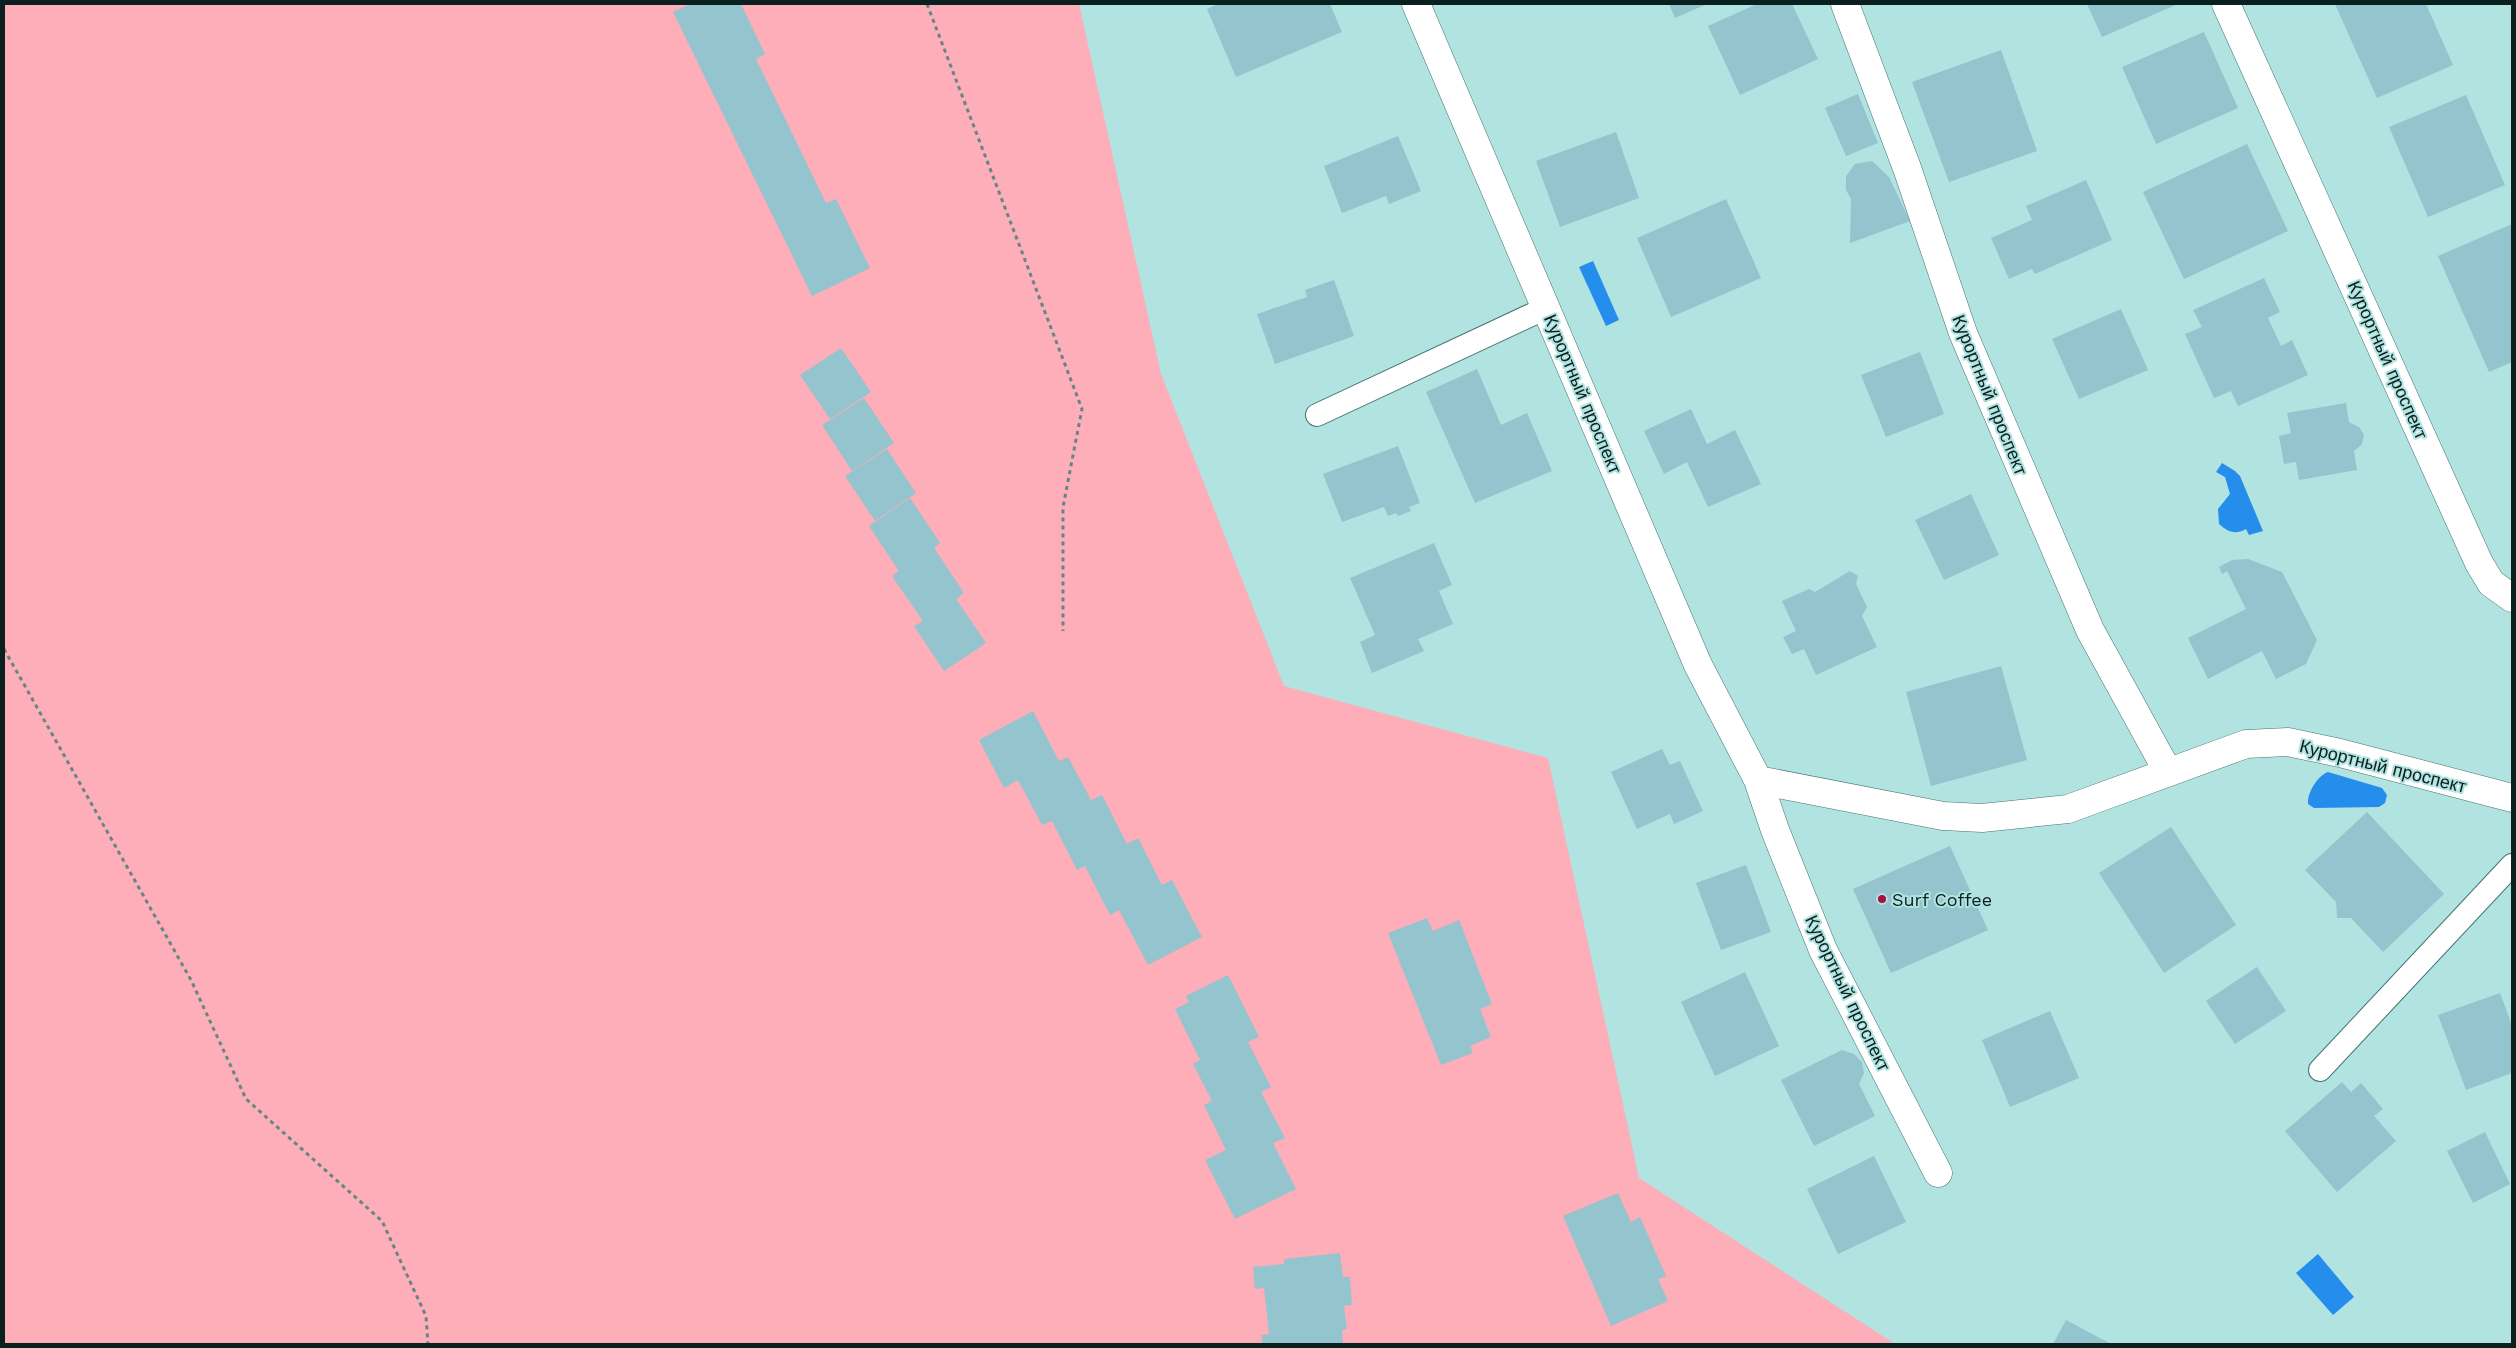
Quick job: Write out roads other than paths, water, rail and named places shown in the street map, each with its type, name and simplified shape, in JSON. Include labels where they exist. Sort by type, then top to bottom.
[{"type":"street","name":"Курортный проспект","points":[[1416,4],[1698,665],[1758,780],[1775,830],[1822,950],[1938,1173]]},
{"type":"street","name":"Курортный проспект","points":[[1845,4],[1907,168],[1963,333],[2090,630],[2168,772]]},
{"type":"street","name":"Курортный проспект","points":[[2226,4],[2479,563],[2491,583],[2512,598]]},
{"type":"street","name":"Курортный проспект","points":[[1758,780],[1943,816],[1982,818],[2068,809],[2246,744],[2288,742],[2340,752],[2512,798]]},
{"type":"lane","points":[[1317,415],[1546,308]]},
{"type":"lane","points":[[2320,1070],[2512,865]]},
{"type":"water","points":[[1593,261],[1619,320],[1606,326],[1579,267]]},
{"type":"water","points":[[2222,463],[2240,476],[2263,531],[2249,535],[2246,529],[2232,532],[2219,524],[2218,509],[2230,494],[2225,477],[2216,472]]},
{"type":"water","points":[[2328,772],[2382,788],[2387,795],[2385,803],[2379,807],[2314,808],[2308,804],[2309,795],[2317,781]]},
{"type":"water","points":[[2318,1254],[2354,1297],[2333,1315],[2296,1273]]},
{"type":"place","name":"Surf Coffee","points":[[1882,899]]}]
